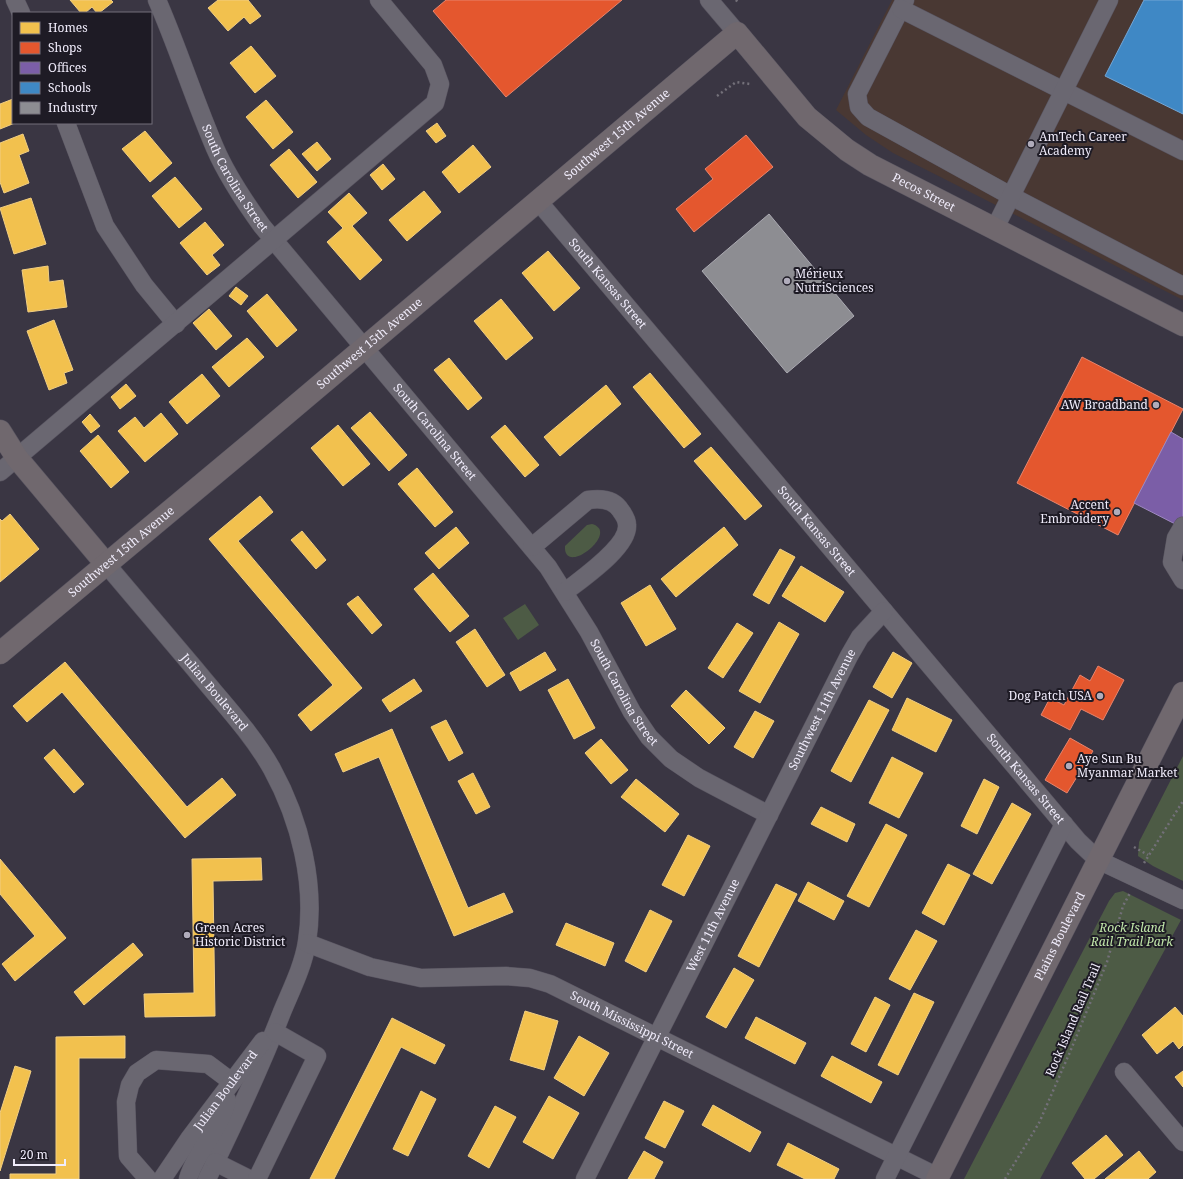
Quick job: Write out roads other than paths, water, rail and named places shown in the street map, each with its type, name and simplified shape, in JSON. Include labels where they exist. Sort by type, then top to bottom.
[{"type":"main road","name":"Southwest 15th Avenue","points":[[0,652],[737,33]]},
{"type":"main road","name":"Pecos Street","points":[[737,33],[807,117],[847,150],[898,181],[1183,325]]},
{"type":"main road","name":"Julian Boulevard","points":[[0,431],[17,458],[106,564]]},
{"type":"main road","name":"Plains Boulevard","points":[[938,1178],[1183,693]]},
{"type":"street","points":[[15,0],[21,12]]},
{"type":"street","name":"South Carolina Street","points":[[157,0],[187,71],[215,148],[237,191],[274,240],[363,348],[532,547],[566,592],[632,712],[649,737],[671,759],[699,778],[769,815]]},
{"type":"street","points":[[0,472],[435,103],[440,84],[433,65],[379,0]]},
{"type":"street","name":"Pecos Street","points":[[709,0],[737,33]]},
{"type":"street","points":[[994,230],[1109,0]]},
{"type":"street","points":[[1183,150],[1063,91],[903,4],[856,94],[859,108],[868,117],[1011,196],[1183,286]]},
{"type":"street","points":[[66,124],[105,226],[144,285],[176,324]]},
{"type":"street","name":"South Kansas Street","points":[[538,201],[1064,824],[1098,860]]},
{"type":"street","points":[[532,547],[588,500],[600,498],[611,502],[620,508],[627,526],[623,541],[566,592]]},
{"type":"street","points":[[1183,526],[1176,538],[1172,562],[1183,580]]},
{"type":"street","name":"Julian Boulevard","points":[[106,564],[238,720],[271,768],[292,811],[302,851],[308,887],[309,914],[306,943],[297,976],[241,1109],[206,1179]]},
{"type":"street","name":"Southwest 11th Avenue","points":[[769,815],[856,644],[873,621],[884,610]]},
{"type":"street","name":"West 11th Avenue","points":[[657,1036],[769,815]]},
{"type":"street","points":[[885,1179],[1064,824]]},
{"type":"street","points":[[1098,860],[1183,900]]},
{"type":"street","name":"South Mississippi Street","points":[[306,943],[370,967],[421,978],[484,976],[530,978],[550,984],[657,1036],[938,1178]]},
{"type":"street","name":"Julian Boulevard","points":[[162,1179],[189,1139],[273,1026],[287,1001]]},
{"type":"street","points":[[257,1179],[317,1056],[274,1032]]},
{"type":"street","points":[[584,1179],[657,1036]]},
{"type":"street","points":[[148,1179],[128,1156],[126,1102],[130,1085],[137,1073],[156,1060],[208,1064],[231,1084],[227,1102],[221,1117],[191,1169],[188,1179]]},
{"type":"street","points":[[1124,1072],[1183,1142]]},
{"type":"street","points":[[215,1162],[249,1179]]},
{"type":"place","name":"AmTech Career Academy","points":[[1031,144]]},
{"type":"place","name":"Mérieux NutriSciences","points":[[787,281]]},
{"type":"place","name":"AW Broadband","points":[[1156,405]]},
{"type":"place","name":"Accent Embroidery","points":[[1117,512]]},
{"type":"place","name":"Dog Patch USA","points":[[1100,696]]},
{"type":"place","name":"Aye Sun Bu Myanmar Market","points":[[1069,766]]},
{"type":"place","name":"Green Acres Historic District","points":[[187,935]]},
{"type":"park label","name":"Rock Island Rail Trail Park","points":[[1132,935]]}]
